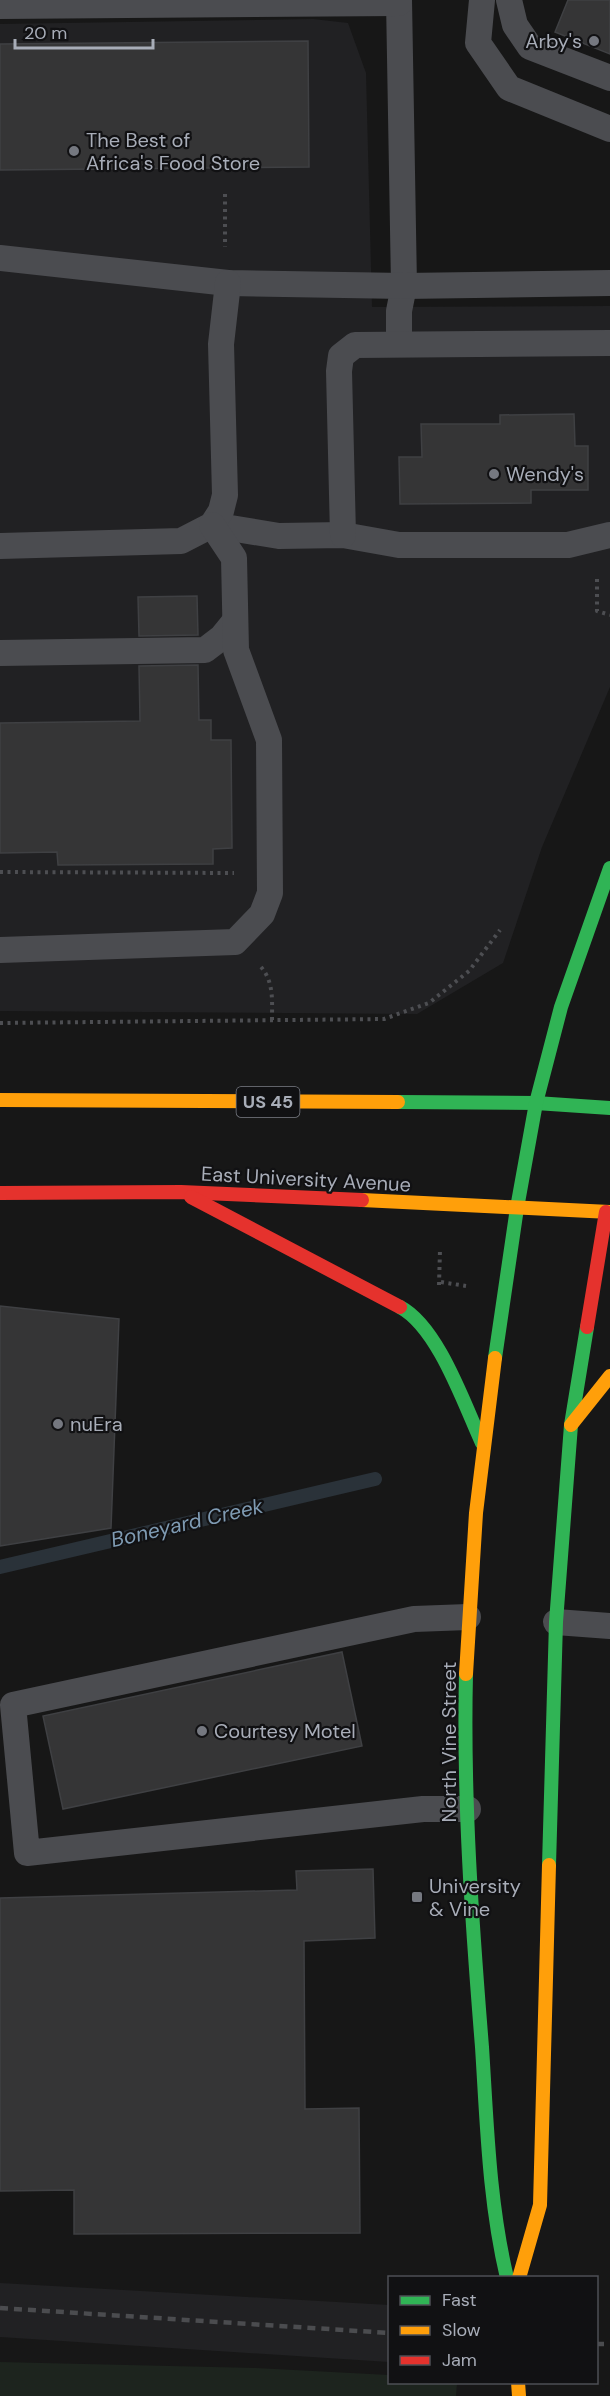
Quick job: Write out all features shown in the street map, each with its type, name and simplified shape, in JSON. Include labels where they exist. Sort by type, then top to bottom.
[{"type":"main road","name":"North Vine Street","points":[[507,2276],[495,2227],[468,1809],[468,1617],[482,1443],[536,1103],[561,1007],[610,868]]},
{"type":"main road","name":"US 45","points":[[0,1100],[536,1103]]},
{"type":"main road","points":[[536,1103],[610,1108]]},
{"type":"main road","points":[[181,1192],[411,1313],[438,1350],[482,1443]]},
{"type":"main road","name":"East University Avenue","points":[[0,1193],[181,1192],[518,1208],[609,1207]]},
{"type":"main road","points":[[519,2276],[540,2205],[556,1622],[571,1425],[609,1207]]},
{"type":"main road","points":[[571,1425],[610,1376]]},
{"type":"lane","points":[[482,0],[478,43],[509,88],[610,129]]},
{"type":"lane","points":[[509,0],[515,25],[530,47],[610,78]]},
{"type":"lane","points":[[0,6],[399,1],[404,286],[399,311],[399,344]]},
{"type":"lane","points":[[0,258],[228,283],[404,286],[610,283]]},
{"type":"lane","points":[[0,546],[181,541],[212,525],[221,511],[225,495],[221,344],[228,283]]},
{"type":"lane","points":[[343,535],[339,371],[341,356],[355,345],[610,343]]},
{"type":"lane","points":[[212,525],[279,536],[343,535],[399,545],[568,545],[610,535]]},
{"type":"lane","points":[[0,950],[235,942],[262,914],[270,893],[269,740],[236,650],[234,558],[212,525]]},
{"type":"lane","points":[[0,653],[205,650],[222,637],[235,621]]},
{"type":"lane","points":[[468,1617],[414,1619],[13,1705],[27,1853],[423,1809],[468,1809]]},
{"type":"lane","points":[[556,1622],[610,1626]]},
{"type":"path","points":[[225,194],[228,283]]},
{"type":"path","points":[[597,579],[597,611],[610,615]]},
{"type":"path","points":[[0,872],[270,871]]},
{"type":"path","points":[[0,1023],[384,1019],[429,1003],[469,971],[500,930]]},
{"type":"path","points":[[235,942],[268,976],[272,994],[272,1020]]},
{"type":"path","points":[[435,1290],[441,1282],[440,1250]]},
{"type":"path","points":[[441,1282],[466,1286]]},
{"type":"shaded area","points":[[313,19],[348,23],[366,73],[372,307],[610,306],[610,687],[542,847],[503,963],[417,1014],[0,1011],[0,24]]},
{"type":"shaded area","points":[[0,2283],[388,2305],[388,2362],[0,2337]]},
{"type":"shaded area","points":[[0,2362],[256,2368],[388,2375],[388,2384],[457,2384],[456,2396],[0,2396]]},
{"type":"building","name":"Arby's","points":[[568,0],[610,0],[610,54],[555,32]]},
{"type":"building","points":[[308,41],[309,167],[0,170],[0,44]]},
{"type":"building","name":"Wendy's","points":[[574,414],[575,446],[588,446],[588,490],[531,490],[531,503],[400,504],[399,457],[422,457],[421,424],[500,424],[500,415]]},
{"type":"building","points":[[197,596],[198,635],[139,636],[138,597]]},
{"type":"building","points":[[198,665],[199,720],[211,720],[211,740],[231,740],[232,848],[213,849],[213,864],[58,865],[57,852],[0,853],[0,723],[140,721],[139,666]]},
{"type":"building","name":"nuEra","points":[[0,1306],[119,1319],[111,1528],[0,1546]]},
{"type":"building","name":"Courtesy Motel","points":[[342,1652],[362,1746],[63,1809],[43,1716]]},
{"type":"building","points":[[373,1869],[375,1938],[304,1941],[305,2109],[359,2108],[360,2233],[74,2234],[74,2190],[0,2191],[0,1898],[297,1890],[296,1871]]},
{"type":"waterway","name":"Boneyard Creek","points":[[0,1567],[375,1479]]},
{"type":"railway","points":[[0,2308],[388,2333]]},
{"type":"railway","points":[[598,2344],[610,2344]]},
{"type":"traffic: fast","points":[[517,1208],[536,1103],[561,1007],[610,868]]},
{"type":"traffic: fast","points":[[398,1102],[536,1103],[610,1108]]},
{"type":"traffic: fast","points":[[495,1358],[517,1208]]},
{"type":"traffic: fast","points":[[400,1307],[414,1317],[438,1349],[449,1368],[482,1443]]},
{"type":"traffic: fast","points":[[549,1865],[556,1622],[571,1425],[587,1327]]},
{"type":"traffic: fast","points":[[466,1674],[467,1814],[475,1954],[490,2163],[496,2221],[507,2276]]},
{"type":"traffic: slow","points":[[0,1100],[398,1102]]},
{"type":"traffic: slow","points":[[362,1200],[610,1212]]},
{"type":"traffic: slow","points":[[466,1674],[476,1513],[495,1358]]},
{"type":"traffic: slow","points":[[571,1425],[610,1376]]},
{"type":"traffic: slow","points":[[520,2276],[540,2205],[549,1865]]},
{"type":"traffic: slow","points":[[518,2384],[519,2396]]},
{"type":"traffic: jam","points":[[0,1193],[181,1192],[362,1200]]},
{"type":"traffic: jam","points":[[191,1197],[400,1307]]},
{"type":"traffic: jam","points":[[587,1327],[606,1212]]},
{"type":"place","name":"Arby's","points":[[594,41]]},
{"type":"place","name":"The Best of Africa's Food Store","points":[[74,151]]},
{"type":"place","name":"Wendy's","points":[[494,474]]},
{"type":"place","name":"nuEra","points":[[58,1424]]},
{"type":"place","name":"Courtesy Motel","points":[[202,1731]]},
{"type":"place","name":"University & Vine","points":[[417,1897]]}]
